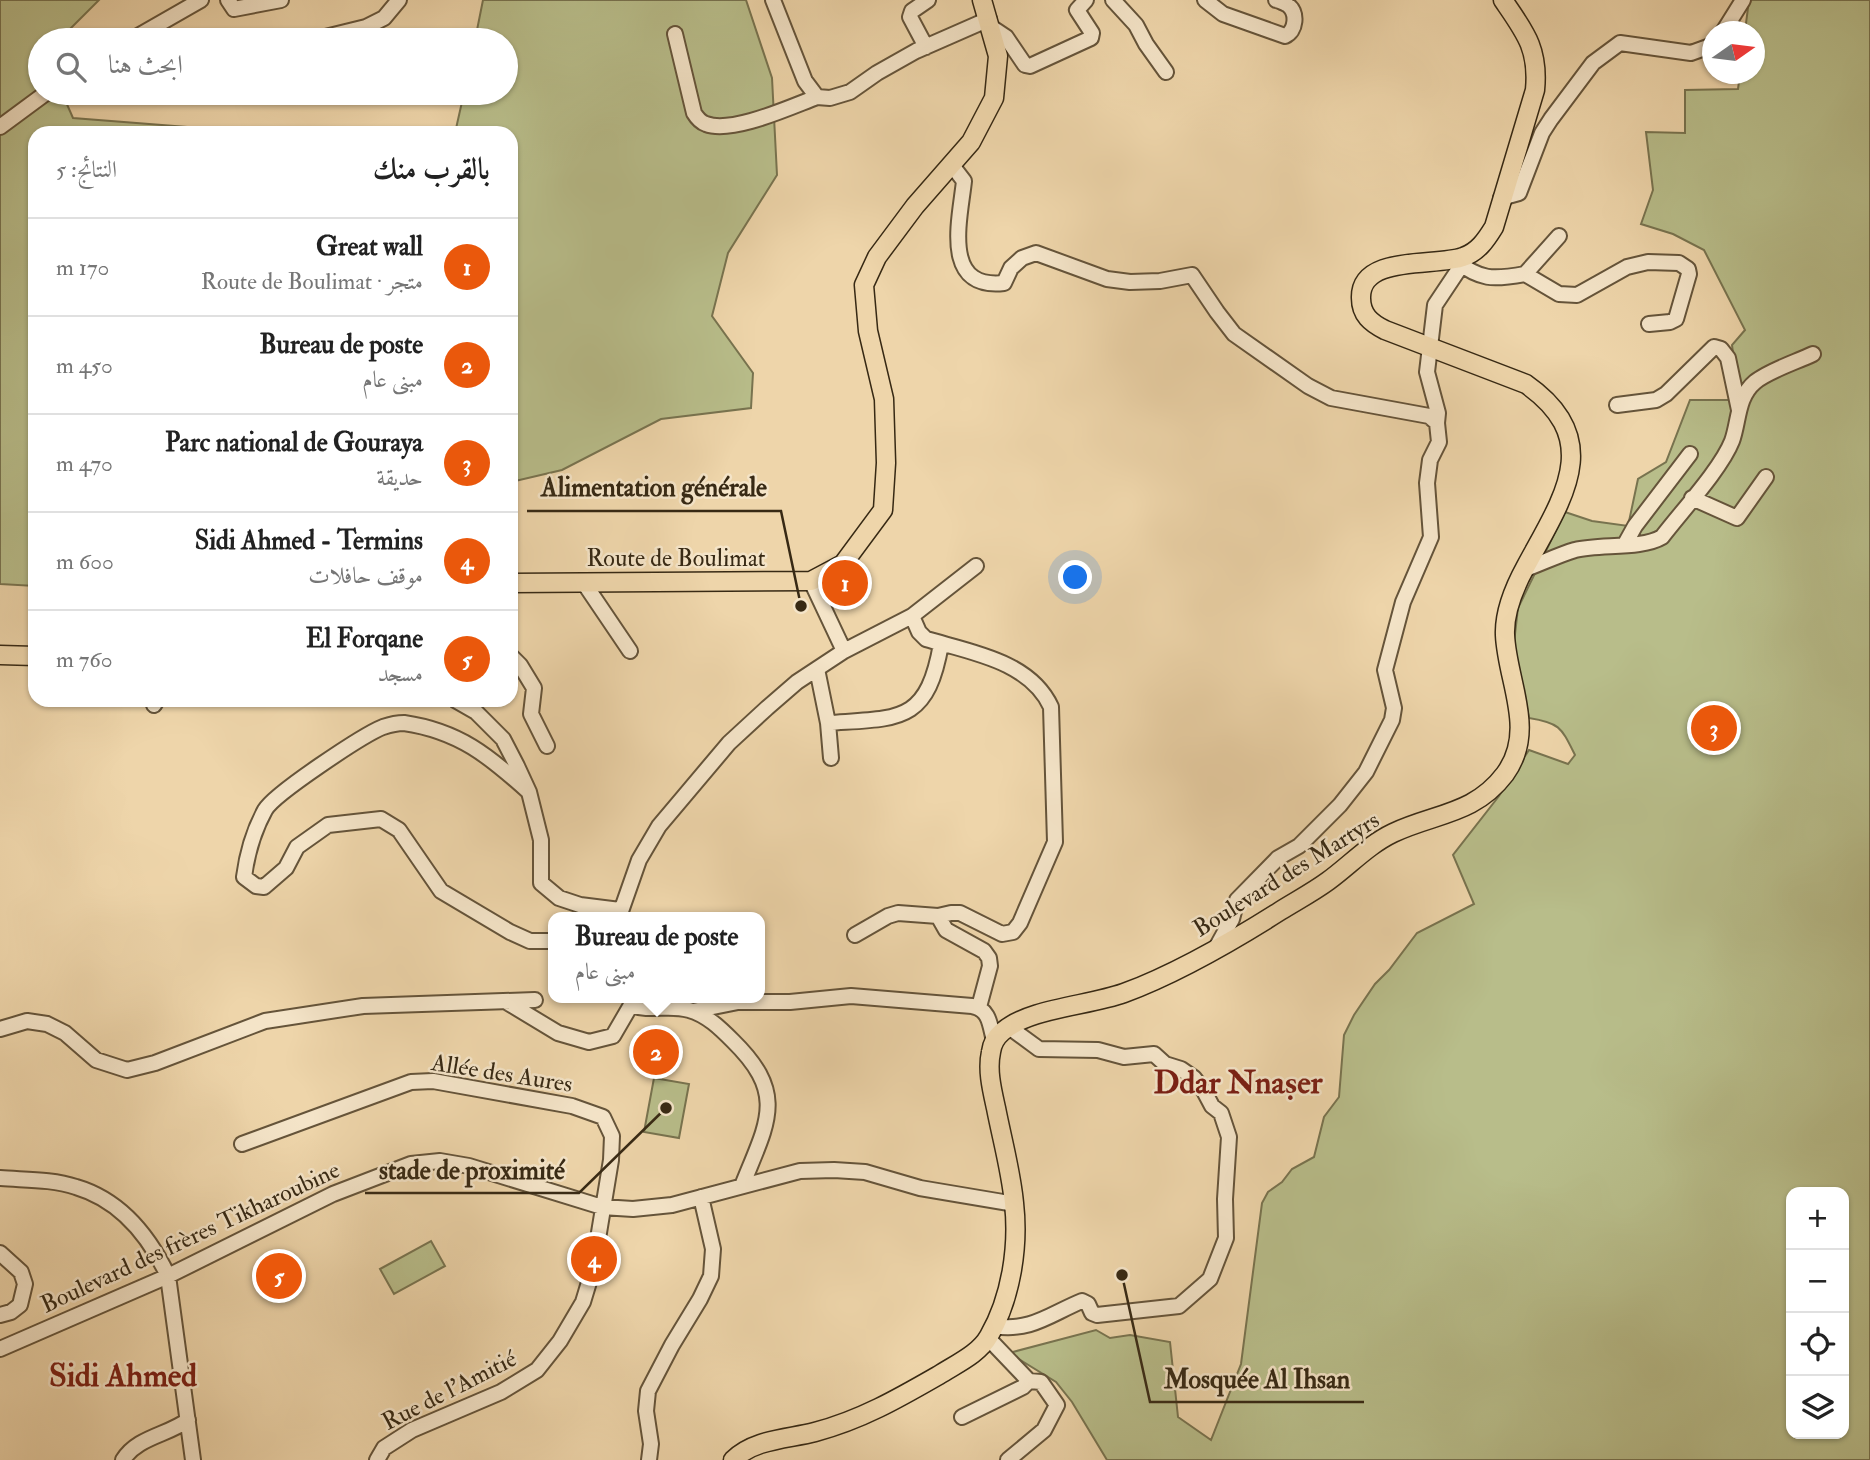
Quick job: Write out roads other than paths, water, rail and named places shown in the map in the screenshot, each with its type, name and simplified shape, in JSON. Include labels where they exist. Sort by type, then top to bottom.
[{"type":"main road","name":"Route de Boulimat","points":[[518,583],[811,581],[843,564],[883,510],[886,463],[884,399],[867,331],[864,285],[877,257],[915,206],[971,142],[994,98],[998,56],[982,0]]},
{"type":"main road","name":"Boulevard des Martyrs","points":[[994,1041],[1009,1027],[1027,1017],[1089,1004],[1158,979],[1247,932],[1328,881],[1357,856],[1393,833],[1465,809],[1486,795],[1507,772],[1518,747],[1521,719],[1508,659],[1505,631],[1508,611],[1523,570],[1566,489],[1572,463],[1569,435],[1558,412],[1545,397],[1526,384],[1372,323],[1363,313],[1360,300],[1362,285],[1371,275],[1402,263],[1457,263],[1486,241],[1494,227],[1535,90],[1537,70],[1526,33],[1503,0]]},
{"type":"main road","points":[[0,655],[28,656]]},
{"type":"main road","points":[[733,1460],[761,1443],[816,1432],[856,1420],[886,1406],[968,1357],[991,1332],[1002,1308],[1012,1273],[1015,1204],[991,1078],[990,1059],[994,1041]]},
{"type":"street","points":[[228,0],[234,9],[281,0]]},
{"type":"street","points":[[362,28],[384,18],[399,0]]},
{"type":"street","points":[[772,0],[805,81],[817,97]]},
{"type":"street","points":[[926,47],[910,17],[912,11],[928,0]]},
{"type":"street","points":[[675,34],[694,113],[699,121],[707,125],[745,124],[817,97],[850,92],[877,73],[926,47],[990,23],[1006,37],[1025,65],[1030,66],[1091,38],[1091,33],[1077,10],[1086,0]]},
{"type":"street","points":[[1113,0],[1136,25],[1166,72]]},
{"type":"street","points":[[1205,0],[1223,14],[1284,36],[1290,34],[1295,26],[1293,13],[1287,4],[1276,0]]},
{"type":"street","points":[[1730,21],[1743,0]]},
{"type":"street","points":[[151,28],[195,2]]},
{"type":"street","points":[[1501,198],[1519,193],[1542,133],[1593,63],[1608,51],[1620,43],[1691,52],[1702,48]]},
{"type":"street","points":[[0,127],[30,105]]},
{"type":"street","points":[[951,164],[964,181],[958,213],[961,263],[969,274],[983,283],[1004,283],[1011,268],[1022,258],[1035,253],[1107,279],[1130,282],[1160,281],[1192,275],[1234,334],[1308,386],[1331,398],[1429,416],[1437,423]]},
{"type":"street","points":[[1216,948],[1232,919],[1237,901],[1278,858],[1299,846],[1340,805],[1366,772],[1392,720],[1394,708],[1385,670],[1403,602],[1431,537],[1427,482],[1430,460],[1438,442],[1438,413],[1427,372],[1435,305],[1457,263],[1472,274],[1494,279],[1525,274],[1559,236]]},
{"type":"street","points":[[1525,274],[1559,294],[1577,295],[1627,267],[1648,262],[1679,263],[1688,269],[1689,274],[1676,319],[1649,324]]},
{"type":"street","points":[[1616,405],[1656,400],[1666,394],[1714,347],[1721,349],[1728,358],[1739,410]]},
{"type":"street","points":[[1523,570],[1575,550],[1654,542],[1662,537],[1718,464],[1731,442],[1747,391],[1756,381],[1813,354]]},
{"type":"street","points":[[1625,544],[1635,526],[1690,454]]},
{"type":"street","points":[[1692,498],[1737,519],[1766,477]]},
{"type":"street","points":[[621,912],[639,860],[659,826],[729,743],[797,682],[844,651],[912,616],[976,566]]},
{"type":"street","points":[[811,581],[844,651]]},
{"type":"street","points":[[584,583],[630,651]]},
{"type":"street","points":[[855,936],[888,916],[916,913],[938,916],[960,914],[1002,934],[1013,932],[1020,923],[1055,842],[1051,707],[1047,697],[1022,673],[997,660],[926,639],[919,632],[912,616]]},
{"type":"street","points":[[828,723],[879,719],[910,711],[920,702],[936,675],[941,644]]},
{"type":"street","points":[[518,662],[534,688],[531,713],[547,746]]},
{"type":"street","points":[[817,669],[828,723],[831,758]]},
{"type":"street","points":[[467,707],[476,712],[503,739],[529,792],[541,840],[541,883],[559,898],[611,912]]},
{"type":"street","points":[[529,792],[491,758],[458,737],[401,723],[382,728],[290,785],[265,808],[247,855],[244,877],[256,886],[264,887],[286,868],[297,847],[328,825],[381,819],[399,830],[440,891],[510,932],[530,941],[548,941]]},
{"type":"street","points":[[938,916],[946,930],[984,951],[989,958],[990,966],[979,1007]]},
{"type":"street","points":[[765,1002],[851,996],[979,1007],[987,1016],[994,1041]]},
{"type":"street","points":[[0,1029],[27,1021],[47,1024],[65,1033],[96,1060],[127,1070],[155,1063],[265,1021],[363,1006],[535,1000]]},
{"type":"street","points":[[504,1001],[558,1033],[589,1042],[613,1037],[630,1003]]},
{"type":"street","points":[[634,1003],[643,1009],[673,1006],[693,1011],[716,1024],[744,1052],[763,1078],[769,1098],[765,1126],[743,1186]]},
{"type":"street","points":[[693,1011],[733,1003]]},
{"type":"street","points":[[1008,1460],[1044,1430],[1057,1405],[1041,1382],[1029,1381],[991,1332],[1034,1324],[1082,1301],[1097,1315],[1178,1306],[1210,1279],[1220,1256],[1228,1228],[1226,1199],[1229,1137],[1222,1113],[1212,1106],[1205,1091],[1194,1078],[1151,1053],[1124,1057],[1098,1050],[1039,1049],[1009,1027]]},
{"type":"street","name":"Allée des Aures","points":[[242,1143],[411,1082],[433,1081],[572,1106],[603,1117],[611,1136],[611,1160],[602,1208]]},
{"type":"street","name":"Boulevard des frères Tikharoubine","points":[[0,1349],[168,1276],[333,1194],[411,1164],[440,1161],[469,1166],[602,1208],[633,1209],[671,1205],[800,1171],[865,1172],[920,1188],[1015,1204]]},
{"type":"street","points":[[0,1178],[75,1186],[105,1199],[117,1207],[157,1252],[168,1276],[193,1460]]},
{"type":"street","points":[[649,1460],[651,1444],[646,1411],[648,1391],[711,1276],[713,1249],[701,1197]]},
{"type":"street","name":"Rue de l'Amitié","points":[[377,1460],[384,1448],[412,1430],[501,1392],[537,1370],[583,1302],[593,1269],[602,1208]]},
{"type":"street","points":[[0,1253],[21,1272],[25,1284],[20,1305],[11,1312],[0,1315]]},
{"type":"street","points":[[962,1417],[1023,1387],[1029,1381]]},
{"type":"street","points":[[1037,1412],[1055,1411]]},
{"type":"street","points":[[123,1460],[128,1451],[138,1444],[177,1429],[188,1420]]},
{"type":"place","name":"Great wall","points":[[845,583]]},
{"type":"place","name":"Alimentation générale","points":[[801,606]]},
{"type":"place","name":"Parc national de Gouraya","points":[[1714,728]]},
{"type":"place","name":"Bureau de poste","points":[[656,1052]]},
{"type":"place","name":"stade de proximité","points":[[666,1108]]},
{"type":"place","name":"Sidi Ahmed - Termins","points":[[594,1259]]},
{"type":"place","name":"Mosquée Al Ihsan","points":[[1122,1275]]},
{"type":"place","name":"El Forqane","points":[[279,1276]]},
{"type":"district","name":"Ddar Nnaṣer","points":[[1238,1082]]},
{"type":"district","name":"Sidi Ahmed","points":[[123,1375]]}]
